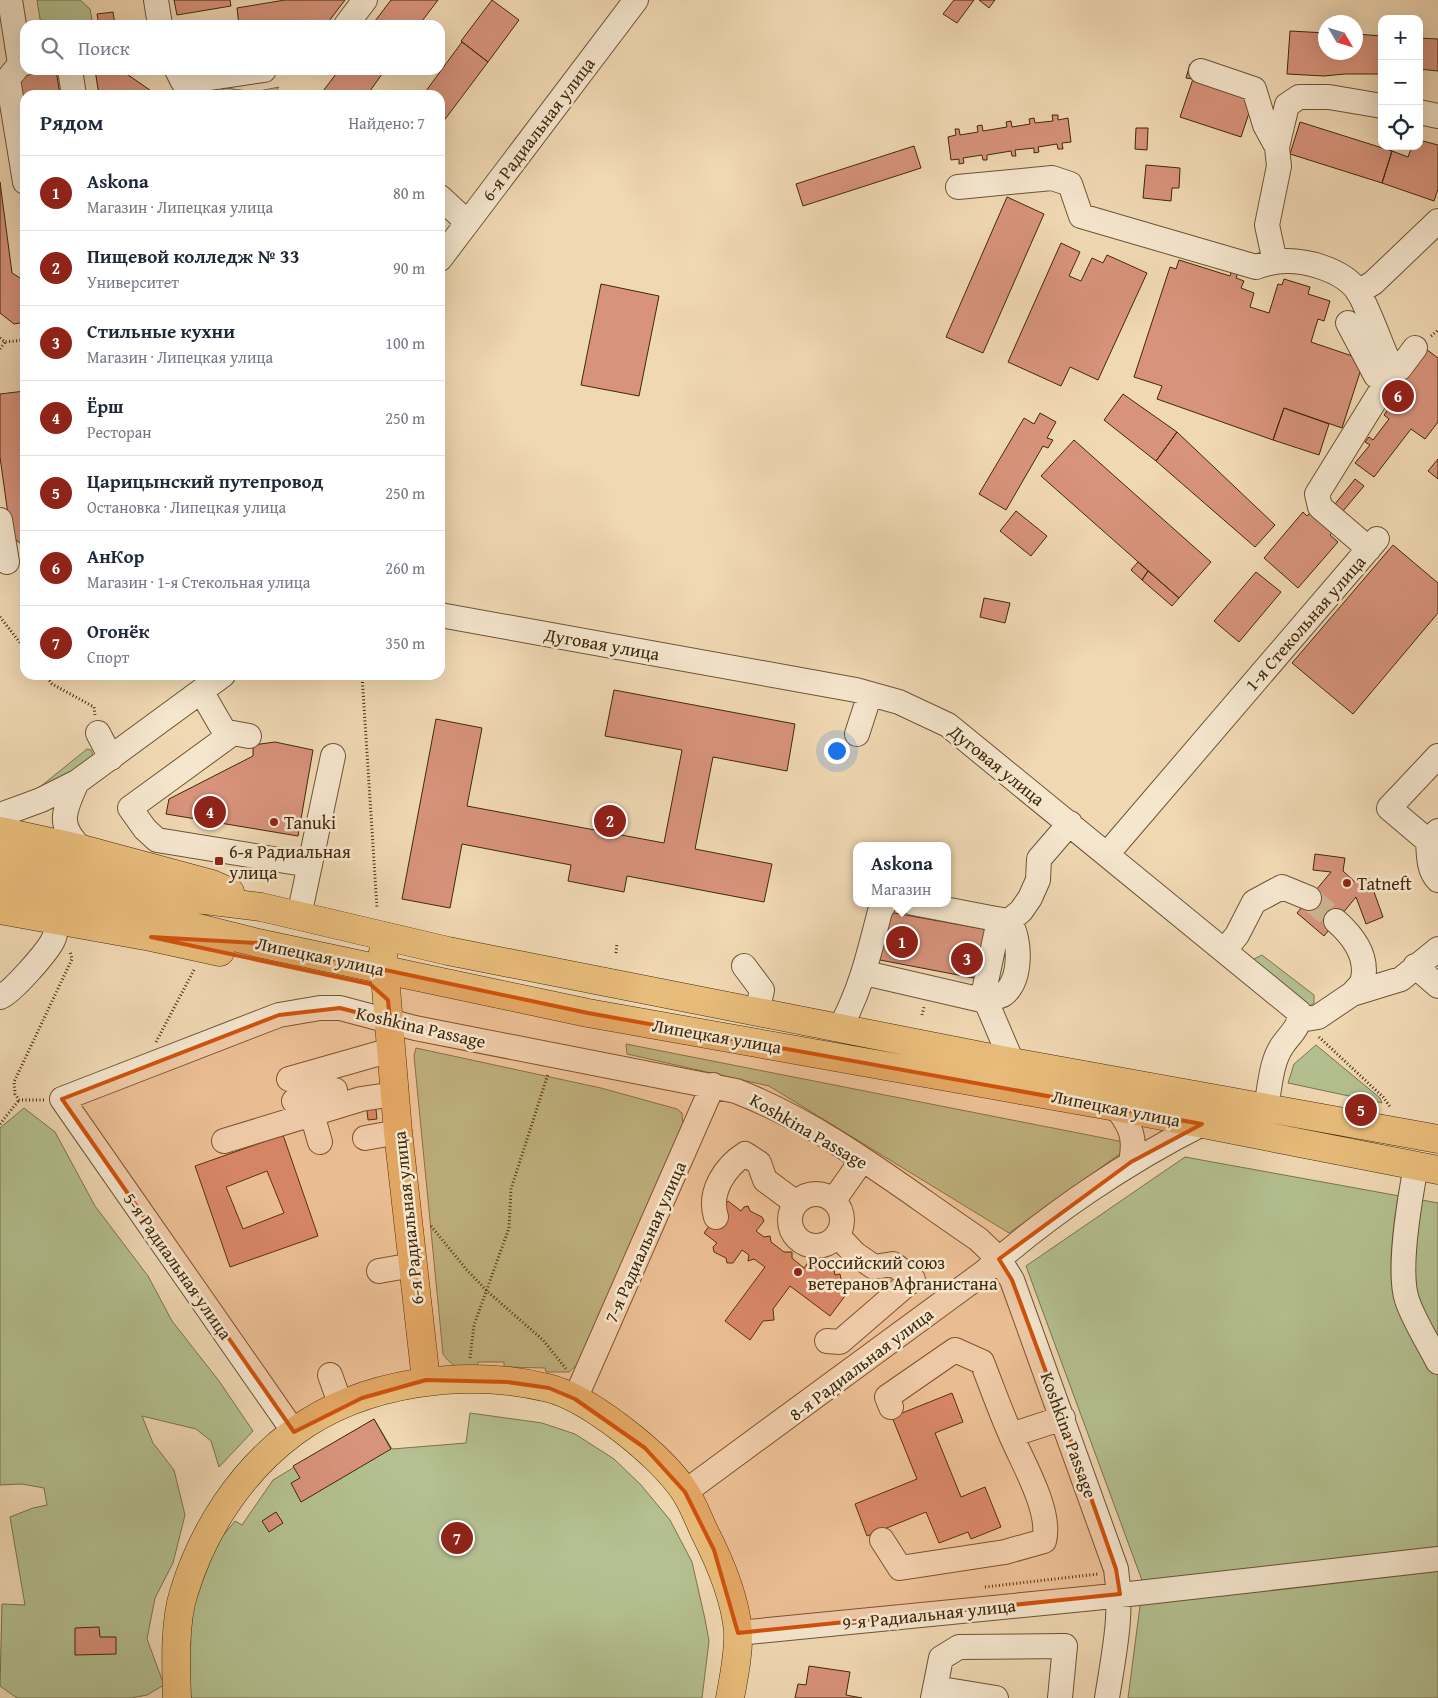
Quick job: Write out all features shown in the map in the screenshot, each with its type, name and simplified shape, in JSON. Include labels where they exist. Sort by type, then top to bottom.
[{"type":"main road","points":[[0,831],[82,848],[212,884],[261,907]]},
{"type":"main road","name":"Липецкая улица","points":[[0,859],[188,898],[261,907],[380,936],[1012,1062],[1438,1139]]},
{"type":"main road","name":"Липецкая улица","points":[[0,883],[123,909],[258,943],[588,1013],[1116,1107],[1427,1168]]},
{"type":"main road","points":[[0,910],[63,932],[258,943]]},
{"type":"main road","name":"6-я Радиальная улица","points":[[380,936],[386,970],[398,1132],[426,1380]]},
{"type":"main road","points":[[151,937],[370,984],[380,989],[389,1010]]},
{"type":"main road","points":[[177,1698],[176,1649],[183,1594],[203,1546],[226,1502],[264,1458],[294,1432],[316,1418],[341,1406],[382,1391],[426,1380],[507,1382],[549,1388],[572,1387],[645,1448],[667,1469],[686,1492],[714,1550],[735,1613],[738,1633],[730,1698]]},
{"type":"street","points":[[10,0],[20,53]]},
{"type":"street","points":[[156,0],[159,20]]},
{"type":"street","points":[[350,20],[365,0]]},
{"type":"street","name":"6-я Радиальная улица","points":[[445,251],[636,0]]},
{"type":"street","points":[[20,66],[8,79],[20,152]]},
{"type":"street","points":[[1201,72],[1254,89],[1265,125],[1277,147]]},
{"type":"street","points":[[71,75],[73,90]]},
{"type":"street","points":[[182,82],[230,75]]},
{"type":"street","points":[[1275,262],[1267,226],[1279,166],[1277,147],[1287,105],[1299,97],[1329,97],[1378,105]]},
{"type":"street","points":[[1423,113],[1438,116]]},
{"type":"street","points":[[958,187],[1052,178],[1070,184],[1082,216],[1256,267],[1275,262],[1330,260],[1341,276],[1358,292],[1387,358],[1388,375]]},
{"type":"street","points":[[445,202],[467,222]]},
{"type":"street","points":[[1358,292],[1372,284],[1438,221]]},
{"type":"street","points":[[1348,323],[1376,376],[1388,375],[1400,368],[1416,348]]},
{"type":"street","name":"1-я Стекольная улица","points":[[1108,853],[1373,544],[1310,498],[1317,494],[1388,375]]},
{"type":"street","points":[[0,520],[7,562]]},
{"type":"street","name":"Дуговая улица","points":[[445,616],[870,694],[899,702],[948,725],[1293,1005],[1299,1012],[1300,1020]]},
{"type":"street","points":[[0,815],[41,800],[77,782],[216,680]]},
{"type":"street","points":[[201,691],[238,736],[130,808],[157,840],[310,865]]},
{"type":"street","points":[[857,734],[870,694]]},
{"type":"street","points":[[98,733],[111,758]]},
{"type":"street","points":[[300,916],[333,756]]},
{"type":"street","points":[[1438,756],[1389,808],[1433,836],[1429,860],[1433,875],[1438,880]]},
{"type":"street","points":[[77,782],[64,811],[64,826],[71,837],[82,848]]},
{"type":"street","points":[[999,921],[1021,911],[1030,898],[1038,880],[1039,859],[1070,823]]},
{"type":"street","points":[[1225,950],[1237,935],[1254,902],[1282,887],[1309,898]]},
{"type":"street","points":[[840,1028],[855,1000],[865,973],[882,907]]},
{"type":"street","points":[[865,973],[985,996],[1004,994],[1014,979],[1018,952],[1017,935],[999,921],[932,907]]},
{"type":"street","points":[[1336,921],[1352,935],[1364,959],[1363,980],[1352,994]]},
{"type":"street","points":[[0,997],[4,996],[19,983],[53,940],[63,932]]},
{"type":"street","points":[[1266,1107],[1275,1060],[1281,1047],[1300,1020],[1318,1017],[1352,994],[1401,979],[1438,949]]},
{"type":"street","points":[[744,966],[762,990],[757,1012]]},
{"type":"street","points":[[1415,966],[1438,986]]},
{"type":"street","points":[[985,996],[1012,1062]]},
{"type":"street","name":"Koshkina Passage","points":[[62,1099],[279,1015],[320,1008],[340,1008],[389,1010],[425,1030],[713,1085],[736,1091],[777,1109],[862,1160],[978,1239],[999,1259],[1012,1280],[1116,1569],[1120,1594],[1120,1615],[1107,1698]]},
{"type":"street","points":[[298,1098],[361,1098],[393,1073]]},
{"type":"street","points":[[224,1140],[298,1098],[393,1073]]},
{"type":"street","name":"7-я Радиальная улица","points":[[572,1387],[713,1085]]},
{"type":"street","points":[[298,1098],[320,1142]]},
{"type":"street","name":"5-я Радиальная улица","points":[[62,1099],[111,1152],[294,1432]]},
{"type":"street","points":[[1116,1107],[1131,1128],[1134,1137],[1131,1162]]},
{"type":"street","name":"8-я Радиальная улица","points":[[686,1492],[1131,1162],[1202,1124]]},
{"type":"street","points":[[365,1138],[398,1132]]},
{"type":"street","points":[[716,1217],[712,1205],[722,1177],[732,1162],[745,1154],[759,1164],[764,1180],[796,1203]]},
{"type":"street","points":[[834,1200],[862,1160]]},
{"type":"street","points":[[1427,1168],[1408,1212],[1404,1269],[1406,1299],[1438,1362]]},
{"type":"street","points":[[815,1193],[825,1195],[834,1200],[840,1208],[843,1218],[842,1228],[838,1236],[828,1244],[816,1247],[804,1244],[795,1236],[790,1226],[790,1213],[796,1203],[804,1196],[815,1193]]},
{"type":"street","points":[[827,1341],[840,1342],[913,1279],[894,1264],[874,1267],[855,1254],[838,1236]]},
{"type":"street","points":[[379,1271],[414,1264]]},
{"type":"street","points":[[882,1540],[900,1568],[1005,1552],[1044,1541],[1047,1530],[1034,1483],[1011,1435],[982,1362],[955,1350],[887,1397],[891,1407]]},
{"type":"street","points":[[330,1375],[341,1406]]},
{"type":"street","points":[[1011,1435],[1063,1418]]},
{"type":"street","name":"9-я Радиальная улица","points":[[738,1633],[1438,1559]]},
{"type":"street","points":[[996,1698],[934,1693],[941,1658],[960,1647],[1065,1646],[1060,1698]]},
{"type":"path","points":[[0,338],[6,342],[20,341]]},
{"type":"path","points":[[0,349],[6,342]]},
{"type":"path","points":[[0,617],[20,643]]},
{"type":"path","points":[[49,680],[52,684],[94,707],[98,733]]},
{"type":"path","points":[[362,680],[377,908]]},
{"type":"path","points":[[19,1100],[15,1094],[14,1082],[72,958],[63,932]]},
{"type":"path","points":[[616,953],[617,943]]},
{"type":"path","points":[[154,1046],[196,965]]},
{"type":"path","points":[[1300,1020],[1383,1097],[1391,1108]]},
{"type":"path","points":[[469,1362],[474,1325],[509,1228],[511,1189],[551,1065]]},
{"type":"path","points":[[19,1100],[62,1099]]},
{"type":"path","points":[[0,1124],[19,1100]]},
{"type":"path","points":[[428,1221],[448,1248],[487,1291],[543,1340],[572,1387]]},
{"type":"highlighted area","points":[[151,937],[258,943],[588,1013],[1202,1124],[1131,1162],[999,1259],[1012,1280],[1063,1418],[1116,1569],[1120,1594],[738,1633],[714,1550],[685,1492],[645,1448],[575,1399],[549,1388],[507,1382],[426,1380],[362,1398],[294,1432],[62,1099],[279,1015],[340,1008],[390,1021],[388,1000],[370,984]]},
{"type":"green space","points":[[37,0],[80,0],[90,9],[92,20],[40,20]]},
{"type":"green space","points":[[279,87],[277,90],[264,90]]},
{"type":"green space","points":[[226,88],[240,90],[222,90]]},
{"type":"green space","points":[[87,749],[91,750],[93,755],[91,761],[30,795]]},
{"type":"green space","points":[[1262,955],[1314,995],[1314,1003],[1310,1006],[1304,1006],[1255,964],[1254,959]]},
{"type":"green space","points":[[626,1044],[1134,1144],[1009,1233],[769,1086],[627,1054]]},
{"type":"green space","points":[[1316,1045],[1380,1098],[1382,1103],[1288,1083],[1294,1064]]},
{"type":"green space","points":[[416,1048],[601,1088],[677,1109],[682,1113],[683,1126],[580,1362],[569,1372],[546,1372],[545,1368],[504,1367],[504,1362],[478,1362],[477,1369],[466,1368],[453,1365],[443,1354],[414,1056]]},
{"type":"green space","points":[[24,1108],[55,1132],[95,1206],[148,1276],[172,1321],[219,1381],[253,1431],[219,1467],[211,1441],[196,1429],[142,1416],[153,1443],[174,1470],[185,1515],[173,1563],[155,1598],[147,1639],[164,1685],[147,1695],[131,1698],[17,1698],[0,1686],[2,1604],[25,1605],[10,1517],[47,1505],[44,1488],[22,1484],[0,1485],[0,1128]]},
{"type":"green space","points":[[1185,1157],[1438,1203],[1438,1698],[1128,1698],[1143,1583],[1026,1266]]},
{"type":"green space","points":[[470,1413],[542,1423],[575,1434],[614,1459],[641,1485],[670,1520],[692,1562],[709,1641],[702,1698],[189,1698],[186,1670],[191,1643],[188,1619],[217,1543],[235,1521],[242,1525],[273,1480],[374,1419],[392,1449],[466,1443]]},
{"type":"building","points":[[174,0],[230,0],[231,6],[177,15]]},
{"type":"building","points":[[285,0],[345,0],[330,20],[238,20],[237,8]]},
{"type":"building","points":[[391,0],[438,0],[423,20],[376,20]]},
{"type":"building","points":[[492,0],[519,20],[488,62],[461,41]]},
{"type":"building","points":[[954,0],[974,0],[957,23],[943,14]]},
{"type":"building","points":[[979,0],[995,0],[989,8]]},
{"type":"building","points":[[113,12],[114,20],[98,20],[97,14]]},
{"type":"building","points":[[1290,31],[1318,33],[1318,60],[1363,60],[1363,35],[1378,36],[1378,74],[1324,76],[1287,74]]},
{"type":"building","points":[[1423,38],[1438,39],[1438,71],[1423,69]]},
{"type":"building","points":[[462,42],[488,62],[445,119],[445,90],[427,90],[438,75],[445,75],[445,65]]},
{"type":"building","points":[[1190,64],[1252,92],[1246,106],[1251,107],[1241,137],[1180,117],[1193,79],[1186,78]]},
{"type":"building","points":[[57,75],[59,90],[20,90],[20,96],[17,77]]},
{"type":"building","points":[[96,75],[128,75],[150,90],[98,90]]},
{"type":"building","points":[[335,75],[381,75],[371,90],[324,90]]},
{"type":"building","points":[[1052,115],[1058,115],[1058,120],[1068,118],[1071,142],[1062,143],[1063,149],[1058,149],[1057,144],[1038,147],[1039,152],[1034,153],[1034,148],[1015,150],[1016,156],[1012,156],[1011,151],[987,155],[987,160],[983,160],[982,155],[963,158],[964,163],[959,164],[959,159],[951,160],[948,137],[956,135],[955,129],[959,129],[960,135],[978,132],[977,126],[982,125],[983,131],[1007,127],[1006,122],[1011,121],[1012,127],[1030,124],[1029,119],[1034,118],[1035,123],[1053,121]]},
{"type":"building","points":[[1300,122],[1378,147],[1378,150],[1392,151],[1382,183],[1290,154]]},
{"type":"building","points":[[1136,128],[1148,128],[1147,150],[1135,149]]},
{"type":"building","points":[[1423,141],[1438,145],[1438,189],[1434,201],[1382,183],[1392,151],[1408,157],[1411,150],[1423,150]]},
{"type":"building","points":[[914,146],[921,168],[803,206],[796,184]]},
{"type":"building","points":[[1146,165],[1180,168],[1179,188],[1172,188],[1171,201],[1143,198]]},
{"type":"building","points":[[0,182],[12,273],[20,278],[20,323],[14,324],[0,313]]},
{"type":"building","points":[[1007,197],[1044,214],[983,353],[946,337]]},
{"type":"building","points":[[1061,243],[1080,252],[1069,276],[1081,281],[1092,258],[1103,263],[1107,255],[1147,273],[1098,380],[1070,367],[1061,386],[1008,362]]},
{"type":"building","points":[[1179,260],[1230,276],[1232,270],[1238,273],[1236,278],[1244,281],[1241,288],[1254,293],[1250,307],[1269,313],[1278,284],[1282,285],[1284,279],[1310,287],[1308,294],[1330,301],[1324,321],[1318,319],[1311,342],[1364,360],[1342,428],[1284,408],[1273,440],[1157,399],[1162,386],[1134,377],[1170,267],[1176,269]]},
{"type":"building","points":[[601,284],[659,296],[639,396],[581,385]]},
{"type":"building","points":[[1422,346],[1438,358],[1438,422],[1425,439],[1411,429],[1374,477],[1355,463],[1370,445],[1365,442],[1369,437],[1373,440],[1389,419],[1384,415],[1392,404],[1382,397]]},
{"type":"building","points":[[20,392],[20,543],[11,536],[0,457],[0,394]]},
{"type":"building","points":[[1123,394],[1177,432],[1156,461],[1104,420]]},
{"type":"building","points":[[1284,408],[1329,424],[1319,455],[1273,440]]},
{"type":"building","points":[[1040,413],[1056,422],[1047,438],[1053,440],[1048,448],[1043,446],[1006,510],[979,494],[1024,418],[1034,424]]},
{"type":"building","points":[[1177,432],[1275,525],[1255,547],[1156,461]]},
{"type":"building","points":[[1074,440],[1211,562],[1179,598],[1041,476]]},
{"type":"building","points":[[1438,459],[1438,479],[1428,471]]},
{"type":"building","points":[[1355,479],[1364,486],[1343,511],[1335,504]]},
{"type":"building","points":[[1016,511],[1047,536],[1031,556],[1000,531]]},
{"type":"building","points":[[1303,512],[1307,516],[1311,512],[1334,531],[1330,535],[1338,542],[1298,588],[1264,558]]},
{"type":"building","points":[[1393,545],[1438,583],[1438,613],[1353,714],[1292,663]]},
{"type":"building","points":[[1138,562],[1148,571],[1142,580],[1131,570]]},
{"type":"building","points":[[1148,571],[1179,598],[1172,606],[1142,580]]},
{"type":"building","points":[[1256,572],[1281,592],[1239,642],[1214,621]]},
{"type":"building","points":[[984,598],[1010,603],[1005,623],[980,617]]},
{"type":"building","points":[[614,690],[795,724],[787,771],[713,757],[695,849],[772,864],[764,902],[627,876],[624,892],[568,881],[571,865],[462,844],[450,908],[402,899],[436,719],[482,728],[467,806],[664,843],[682,750],[605,736]]},
{"type":"building","points":[[275,742],[313,750],[298,836],[166,814],[169,799],[253,756],[253,745]]},
{"type":"building","points":[[1315,854],[1345,858],[1343,871],[1355,882],[1369,878],[1383,917],[1366,924],[1356,897],[1324,936],[1297,913],[1331,872],[1313,870]]},
{"type":"building","points":[[889,912],[989,930],[979,979],[880,960]]},
{"type":"building","points":[[375,1101],[377,1119],[368,1120],[366,1102]]},
{"type":"building","points":[[283,1135],[318,1236],[230,1267],[195,1166]],"holes":[[[267,1171],[284,1213],[243,1229],[226,1187]]]},
{"type":"building","name":"Российский союз ветеранов Афганистана","points":[[728,1201],[741,1211],[744,1207],[748,1206],[750,1211],[762,1217],[764,1221],[756,1231],[764,1237],[770,1236],[771,1242],[784,1252],[792,1252],[792,1258],[804,1268],[812,1257],[817,1257],[818,1262],[823,1261],[823,1266],[828,1265],[829,1270],[834,1270],[835,1275],[840,1274],[841,1279],[851,1288],[830,1316],[790,1286],[773,1309],[774,1320],[763,1321],[750,1340],[725,1321],[765,1267],[754,1259],[748,1261],[749,1255],[742,1250],[733,1263],[727,1263],[726,1258],[714,1252],[713,1247],[717,1243],[704,1233]]},
{"type":"building","points":[[952,1393],[963,1422],[935,1433],[961,1497],[985,1487],[1001,1527],[971,1539],[968,1532],[939,1543],[926,1512],[867,1536],[855,1504],[917,1479],[892,1417]]},
{"type":"building","points":[[374,1419],[391,1449],[301,1502],[291,1483],[300,1478],[293,1466]]},
{"type":"building","points":[[276,1512],[283,1523],[269,1532],[262,1521]]},
{"type":"building","points":[[99,1627],[100,1637],[116,1637],[116,1654],[75,1655],[75,1628]]},
{"type":"building","points":[[809,1666],[850,1672],[846,1695],[862,1698],[795,1698],[798,1684],[806,1685]]},
{"type":"tunnel","points":[[1309,898],[1336,921]]},
{"type":"place","name":"АнКор","points":[[1398,396]]},
{"type":"place","name":"Ёрш","points":[[210,812]]},
{"type":"place","name":"Пищевой колледж № 33","points":[[610,821]]},
{"type":"place","name":"Tanuki","points":[[274,822]]},
{"type":"place","name":"6-я Радиальная улица","points":[[219,861]]},
{"type":"place","name":"Tatneft","points":[[1347,883]]},
{"type":"place","name":"Askona","points":[[902,942]]},
{"type":"place","name":"Стильные кухни","points":[[967,959]]},
{"type":"place","name":"Царицынский путепровод","points":[[1361,1110]]},
{"type":"place","name":"Российский союз ветеранов Афганистана","points":[[798,1272]]},
{"type":"place","name":"Огонёк","points":[[457,1538]]}]
